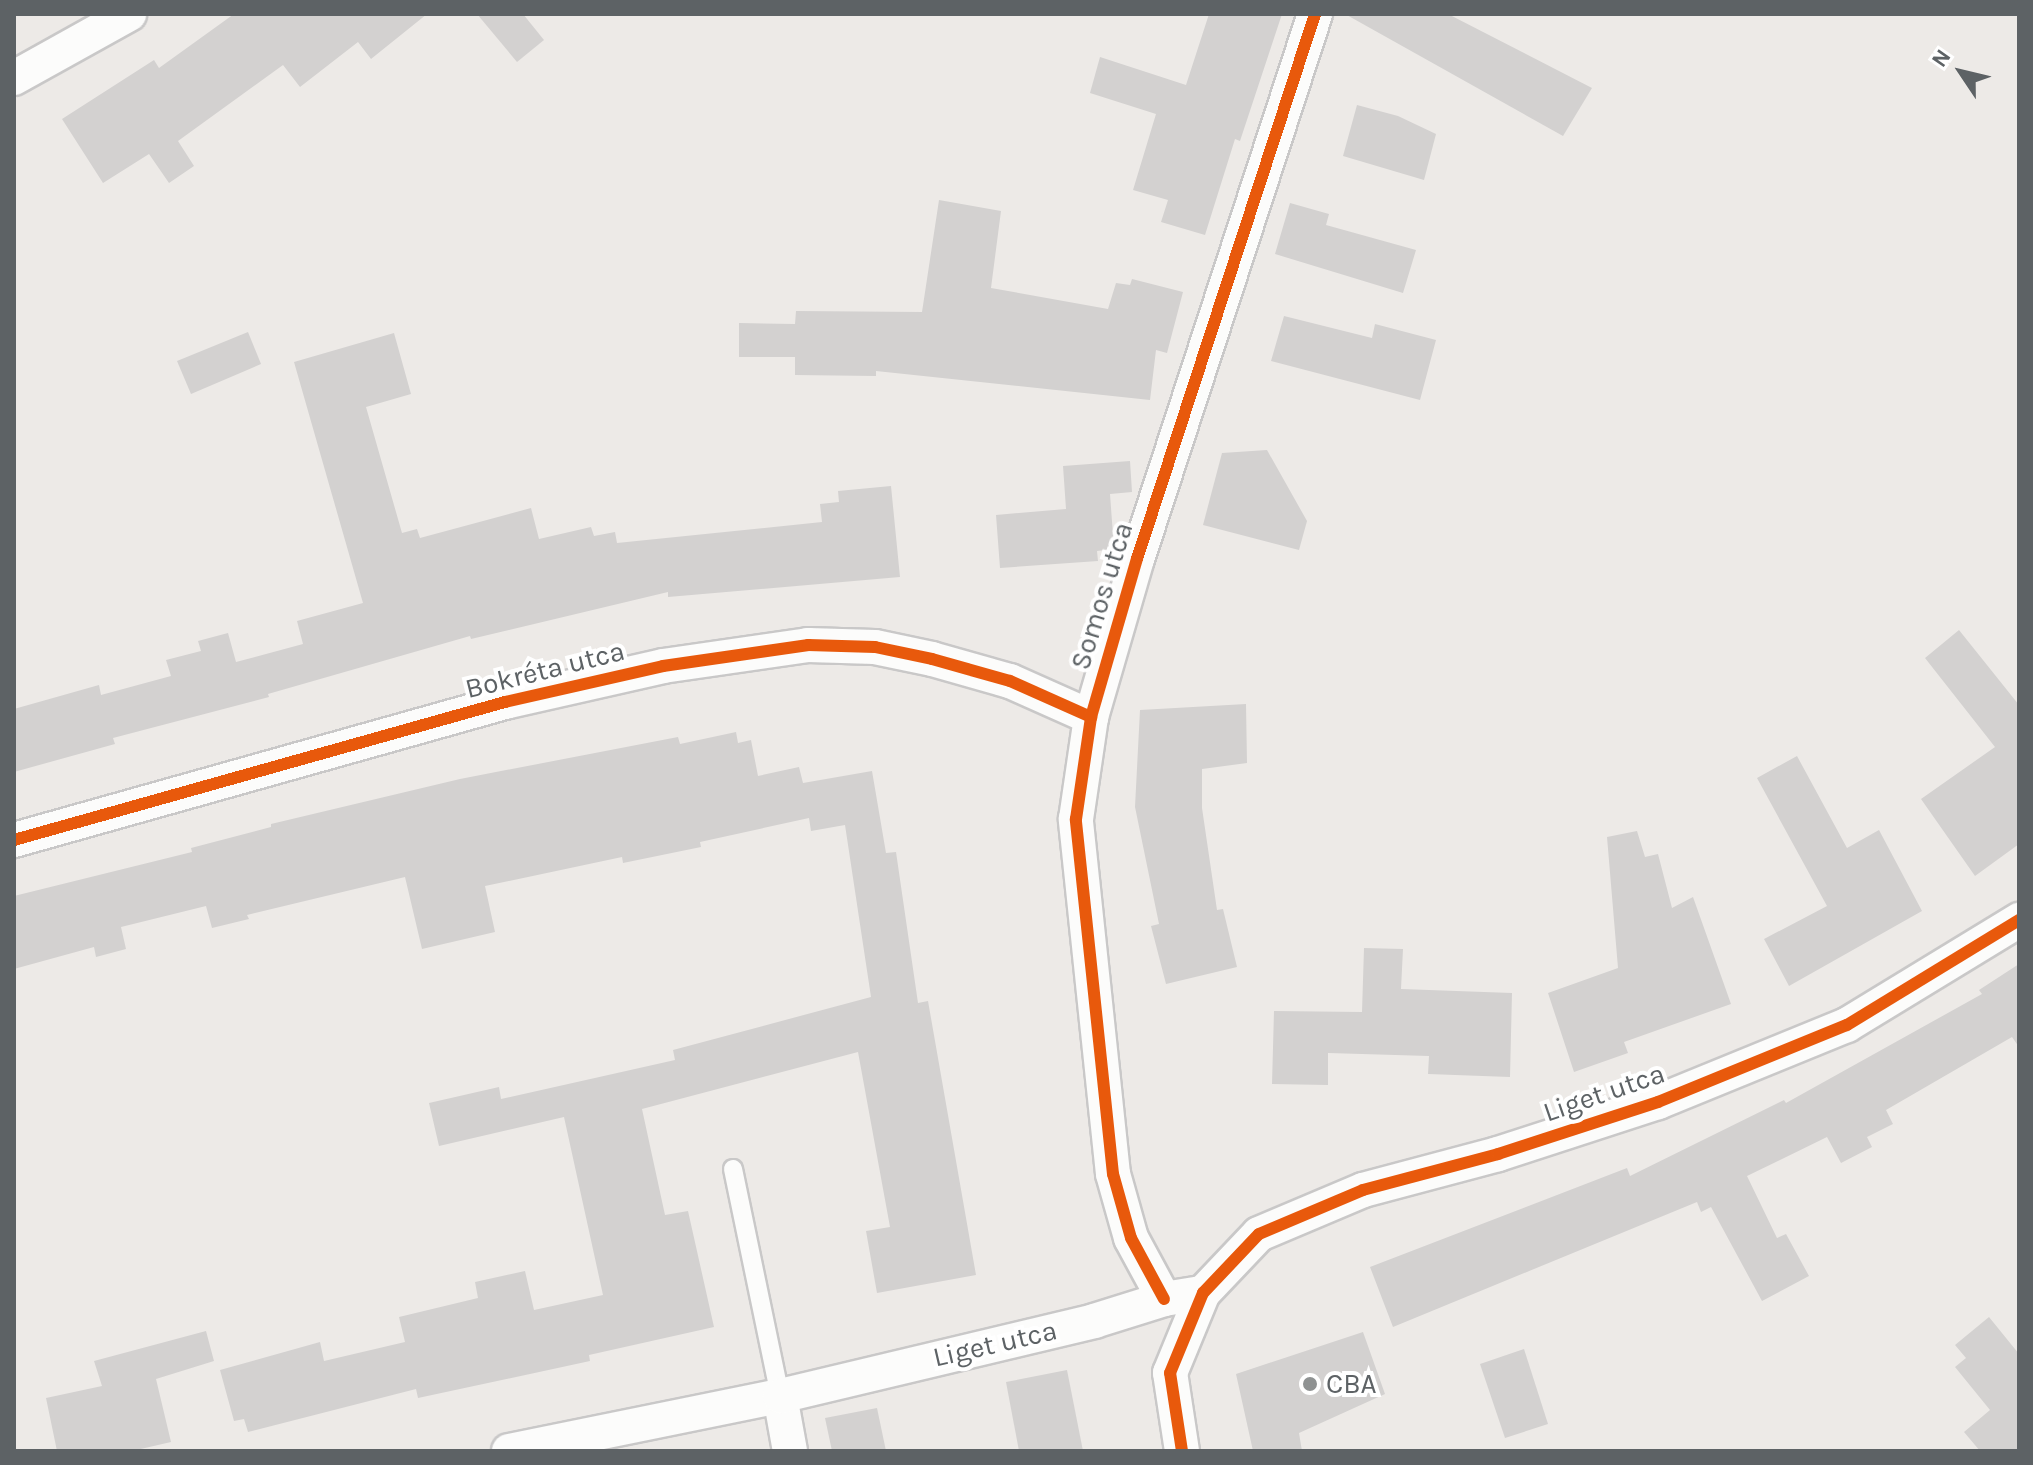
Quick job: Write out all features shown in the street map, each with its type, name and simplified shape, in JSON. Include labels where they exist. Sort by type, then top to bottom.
[{"type":"street","points":[[14,78],[129,14]]},
{"type":"street","name":"Somos utca","points":[[1164,1299],[1131,1238],[1113,1174],[1076,819],[1091,717],[1142,544],[1315,14]]},
{"type":"street","name":"Bokréta utca","points":[[14,840],[505,702],[663,666],[808,645],[875,647],[932,659],[1010,681],[1091,717]]},
{"type":"street","name":"Liget utca","points":[[509,1451],[780,1396],[1094,1321],[1164,1299],[1203,1293],[1259,1234],[1363,1190],[1498,1154],[1658,1102],[1847,1025],[2019,920]]},
{"type":"street","points":[[1182,1451],[1170,1373],[1203,1293]]},
{"type":"street","points":[[780,1396],[790,1451]]},
{"type":"lane","points":[[733,1169],[780,1396]]},
{"type":"building","points":[[234,14],[427,14],[371,59],[358,42],[300,87],[283,65],[178,141],[194,166],[169,183],[149,154],[103,183],[62,119],[154,60],[159,68]]},
{"type":"building","points":[[477,14],[523,14],[544,40],[517,62]]},
{"type":"building","points":[[1209,14],[1282,14],[1240,141],[1235,139],[1205,235],[1161,222],[1168,200],[1133,190],[1156,114],[1090,93],[1100,57],[1186,85]]},
{"type":"building","points":[[1345,14],[1448,14],[1592,88],[1563,136]]},
{"type":"building","points":[[1357,105],[1398,116],[1436,134],[1424,180],[1343,156]]},
{"type":"building","points":[[939,200],[1001,211],[991,288],[1108,309],[1116,283],[1130,285],[1132,279],[1183,292],[1167,353],[1156,350],[1150,400],[876,371],[876,376],[795,375],[795,357],[739,357],[739,323],[795,324],[796,311],[922,312]]},
{"type":"building","points":[[1290,203],[1329,214],[1326,225],[1416,250],[1403,293],[1275,254]]},
{"type":"building","points":[[1284,316],[1372,338],[1375,324],[1436,340],[1420,400],[1271,361]]},
{"type":"building","points":[[248,332],[261,364],[191,394],[177,361]]},
{"type":"building","points":[[394,333],[411,394],[366,407],[402,533],[417,529],[420,538],[531,508],[539,539],[591,527],[594,536],[615,532],[617,543],[822,522],[820,504],[839,502],[838,491],[891,486],[900,577],[668,597],[668,592],[471,639],[470,636],[268,694],[269,697],[113,738],[115,744],[14,772],[14,709],[99,685],[101,695],[171,676],[166,660],[201,651],[198,641],[228,633],[236,662],[303,644],[297,621],[363,603],[294,362]]},
{"type":"building","points":[[1267,450],[1307,521],[1299,550],[1203,525],[1222,453]]},
{"type":"building","points":[[1130,461],[1132,492],[1110,494],[1114,549],[1097,551],[1098,561],[1000,568],[996,515],[1066,509],[1063,466]]},
{"type":"building","points":[[1959,630],[2019,705],[2019,844],[1975,876],[1921,799],[1995,747],[1925,658]]},
{"type":"building","points":[[1246,704],[1247,763],[1202,769],[1202,808],[1217,910],[1223,909],[1237,967],[1166,984],[1151,926],[1159,924],[1135,807],[1140,710]]},
{"type":"building","points":[[736,732],[738,743],[751,740],[758,776],[799,767],[803,783],[872,771],[886,853],[896,852],[918,1003],[928,1001],[976,1275],[877,1293],[866,1231],[890,1227],[858,1052],[642,1109],[665,1215],[688,1211],[714,1327],[589,1355],[590,1361],[418,1398],[416,1389],[248,1432],[244,1419],[234,1421],[220,1370],[320,1342],[324,1361],[405,1342],[399,1317],[478,1298],[475,1282],[525,1271],[534,1310],[603,1295],[564,1117],[439,1146],[429,1103],[499,1087],[501,1099],[675,1060],[673,1050],[871,997],[845,825],[811,831],[809,818],[700,842],[701,847],[623,863],[622,857],[485,886],[495,932],[422,949],[405,877],[247,915],[249,919],[212,928],[206,906],[121,927],[126,949],[96,957],[94,947],[14,969],[14,896],[192,852],[191,848],[271,827],[271,824],[460,779],[678,737],[680,744]]},
{"type":"building","points":[[1797,756],[1847,848],[1879,830],[1922,911],[1789,986],[1764,939],[1827,906],[1757,778]]},
{"type":"building","points":[[1637,831],[1645,857],[1658,854],[1672,908],[1693,897],[1731,1004],[1624,1042],[1628,1053],[1574,1072],[1548,993],[1618,968],[1607,837]]},
{"type":"building","points":[[1364,948],[1403,949],[1401,989],[1512,993],[1510,1077],[1428,1074],[1429,1056],[1328,1053],[1328,1085],[1272,1084],[1274,1011],[1362,1012]]},
{"type":"building","points":[[2019,964],[2019,1047],[2012,1037],[1886,1110],[1893,1124],[1867,1137],[1872,1147],[1841,1163],[1827,1137],[1747,1176],[1777,1238],[1786,1234],[1809,1276],[1762,1301],[1711,1207],[1701,1212],[1697,1202],[1393,1327],[1370,1267],[1627,1168],[1630,1176],[1784,1100],[1786,1103],[1982,994],[1979,990]]},
{"type":"building","points":[[1989,1317],[2019,1354],[2019,1451],[1980,1451],[1964,1432],[1990,1410],[1955,1367],[1966,1358],[1955,1345]]},
{"type":"building","points":[[206,1331],[214,1361],[156,1379],[171,1442],[132,1451],[57,1451],[46,1398],[102,1386],[94,1361]]},
{"type":"building","name":"CBA","points":[[1363,1332],[1385,1394],[1299,1433],[1302,1451],[1253,1451],[1236,1374]]},
{"type":"building","points":[[1524,1349],[1548,1424],[1505,1438],[1480,1364]]},
{"type":"building","points":[[1067,1370],[1083,1451],[1019,1451],[1006,1382]]},
{"type":"building","points":[[877,1408],[886,1451],[832,1451],[825,1418]]},
{"type":"cycle path","points":[[1164,1299],[1131,1238],[1113,1174],[1076,819],[1091,717],[1137,559],[1315,14]]},
{"type":"cycle path","points":[[14,840],[505,702],[663,666],[808,645],[875,647],[932,659],[1010,681],[1091,717]]},
{"type":"cycle path","points":[[1182,1451],[1170,1373],[1203,1293],[1259,1234],[1363,1190],[1498,1154],[1658,1102],[1847,1025],[2019,920]]},
{"type":"place","name":"CBA","points":[[1310,1384]]}]
